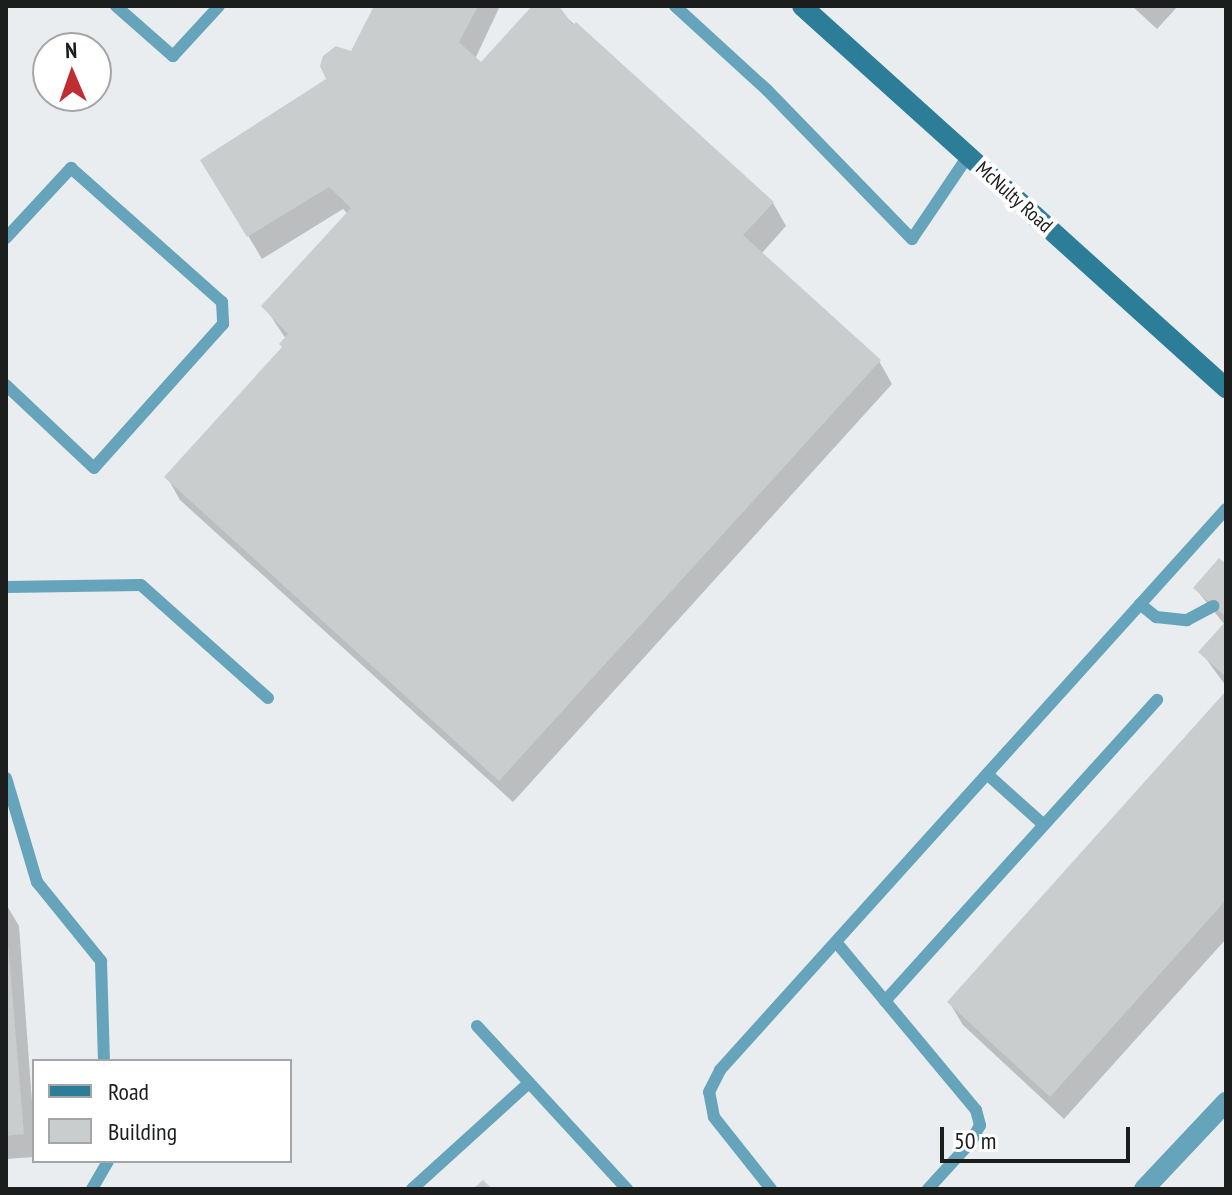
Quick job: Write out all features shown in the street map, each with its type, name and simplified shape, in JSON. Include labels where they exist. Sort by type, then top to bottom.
[{"type":"street","name":"McNulty Road","points":[[802,6],[1226,388]]},
{"type":"street","points":[[1144,1189],[1226,1102]]},
{"type":"lane","points":[[116,6],[173,56],[219,6]]},
{"type":"lane","points":[[675,6],[767,90],[912,239],[968,156]]},
{"type":"lane","points":[[6,238],[71,168],[222,302],[223,324],[94,468],[6,385]]},
{"type":"lane","points":[[771,1189],[714,1117],[709,1092],[720,1070],[1226,509]]},
{"type":"lane","points":[[6,587],[141,585],[268,698]]},
{"type":"lane","points":[[1140,604],[1156,617],[1187,620],[1213,606]]},
{"type":"lane","points":[[885,1001],[1157,700]]},
{"type":"lane","points":[[987,774],[1044,825]]},
{"type":"lane","points":[[6,778],[37,882],[101,961],[104,1059]]},
{"type":"lane","points":[[836,942],[976,1110],[980,1125],[928,1189]]},
{"type":"lane","points":[[477,1026],[627,1189]]},
{"type":"lane","points":[[412,1189],[529,1083]]},
{"type":"lane","points":[[92,1189],[107,1163]]},
{"type":"building","points":[[374,6],[478,6],[459,42],[481,62],[532,6],[559,6],[573,25],[576,22],[774,202],[743,235],[881,360],[499,781],[164,477],[282,347],[279,344],[288,334],[261,306],[351,208],[329,187],[247,237],[200,160],[326,79],[320,66],[323,56],[336,46],[351,51]]},
{"type":"building","points":[[1219,558],[1226,564],[1226,617],[1193,588]]},
{"type":"building","points":[[1226,621],[1226,673],[1224,675],[1198,652]]},
{"type":"building","points":[[1226,691],[1226,900],[1050,1097],[947,1002]]},
{"type":"building","points":[[6,920],[24,1134],[6,1136]]},
{"type":"building","points":[[483,1180],[492,1189],[473,1189]]}]
